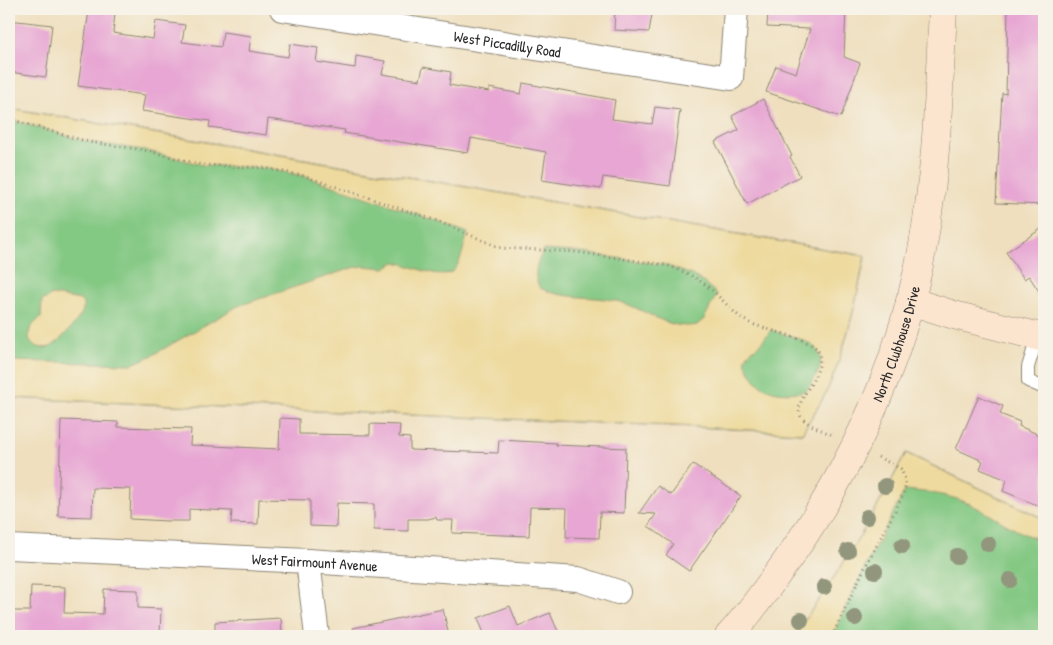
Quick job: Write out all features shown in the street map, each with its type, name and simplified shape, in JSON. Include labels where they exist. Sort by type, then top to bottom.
[{"type":"street","name":"West Piccadilly Road","points":[[282,9],[731,78],[736,9]]},
{"type":"street","name":"North Clubhouse Drive","points":[[729,636],[758,601],[818,515],[859,438],[882,386],[910,301],[922,247],[935,155],[943,9]]},
{"type":"street","points":[[910,301],[954,315],[1041,337]]},
{"type":"street","name":"West Fairmount Avenue","points":[[9,548],[308,561],[578,579],[618,592]]},
{"type":"street","points":[[308,561],[317,636]]},
{"type":"lane","points":[[1041,337],[1028,368],[1028,382],[1044,388]]},
{"type":"path","points":[[9,119],[88,142],[144,150],[196,164],[217,167],[264,168],[304,176],[437,221],[501,248],[576,252],[647,262],[679,269],[703,282],[736,314],[748,322],[808,342],[817,349],[820,368],[802,398],[799,410],[803,420],[822,430]]},
{"type":"path","points":[[832,636],[905,490],[904,473],[899,467],[889,462]]},
{"type":"green space","points":[[9,108],[865,256],[841,354],[829,386],[802,433],[9,398]]},
{"type":"green space","points":[[906,453],[1044,519],[1044,636],[793,636],[853,547]]},
{"type":"sand","points":[[9,108],[865,256],[841,354],[829,386],[802,433],[9,398],[9,361],[132,364],[151,356],[238,306],[352,268],[363,266],[385,268],[395,262],[434,273],[449,273],[454,270],[459,262],[468,233],[304,176],[264,168],[203,165],[144,150],[89,142],[9,119]],"holes":[[[544,250],[576,252],[665,265],[692,275],[717,294],[704,319],[697,325],[675,325],[616,301],[568,296],[540,288],[536,279],[536,269]],[[771,330],[798,338],[813,346],[819,352],[821,360],[819,370],[806,391],[789,393],[766,388],[759,384],[746,365],[748,354],[759,345]]]},
{"type":"sand","points":[[52,295],[80,300],[83,310],[74,325],[63,337],[50,347],[37,347],[30,340],[30,329],[41,318],[42,301]]},
{"type":"sand","points":[[906,453],[1044,519],[1044,541],[1025,534],[970,504],[955,498],[905,490],[832,636],[793,636],[853,547]]},
{"type":"building","points":[[615,9],[653,9],[649,32],[614,30]]},
{"type":"building","points":[[768,9],[846,9],[844,57],[860,63],[841,117],[766,92],[776,66],[796,73],[810,29],[767,27]]},
{"type":"building","points":[[1008,9],[1044,9],[1044,205],[996,203],[1002,93],[1006,94]]},
{"type":"building","points":[[89,10],[115,13],[113,33],[153,39],[156,21],[185,25],[182,42],[221,47],[223,32],[251,36],[249,51],[288,57],[290,44],[318,48],[316,62],[355,68],[356,56],[385,61],[382,74],[420,80],[423,67],[451,72],[449,85],[489,92],[489,88],[521,94],[523,83],[615,100],[612,119],[652,124],[655,107],[680,110],[670,186],[603,177],[601,189],[542,180],[546,152],[471,138],[468,153],[344,133],[345,130],[268,119],[266,135],[209,127],[210,121],[142,111],[145,95],[78,86]]},
{"type":"building","points":[[9,20],[52,25],[46,77],[9,72]]},
{"type":"building","points":[[763,99],[800,176],[747,204],[715,142],[739,130],[732,116]]},
{"type":"building","points":[[1044,227],[1044,299],[1029,276],[1024,279],[1006,252]]},
{"type":"building","points":[[979,396],[1003,406],[1000,414],[1020,422],[1019,426],[1044,437],[1044,508],[1003,491],[1007,480],[980,469],[983,461],[956,449]]},
{"type":"building","points":[[280,418],[299,419],[299,434],[370,435],[370,424],[400,425],[399,437],[410,438],[410,450],[498,453],[499,440],[626,448],[624,513],[600,512],[599,538],[566,537],[567,508],[530,507],[529,536],[452,533],[453,520],[437,520],[436,517],[408,519],[408,531],[374,530],[374,504],[337,503],[336,527],[310,526],[310,500],[259,499],[258,524],[231,523],[232,511],[189,509],[189,521],[168,521],[130,519],[131,489],[93,488],[92,517],[58,516],[61,420],[118,422],[118,427],[191,429],[190,445],[279,449]]},
{"type":"building","points":[[693,464],[741,496],[689,571],[666,555],[673,544],[648,526],[656,514],[639,513],[658,486],[671,495]]},
{"type":"building","points":[[31,586],[65,587],[64,613],[103,614],[104,589],[138,590],[138,608],[161,609],[160,636],[9,636],[9,611],[30,611]]},
{"type":"building","points":[[510,606],[518,626],[550,613],[560,636],[485,636],[478,618]]},
{"type":"building","points":[[443,609],[449,636],[354,636],[353,628]]},
{"type":"building","points":[[281,618],[282,636],[215,636],[215,622]]}]
